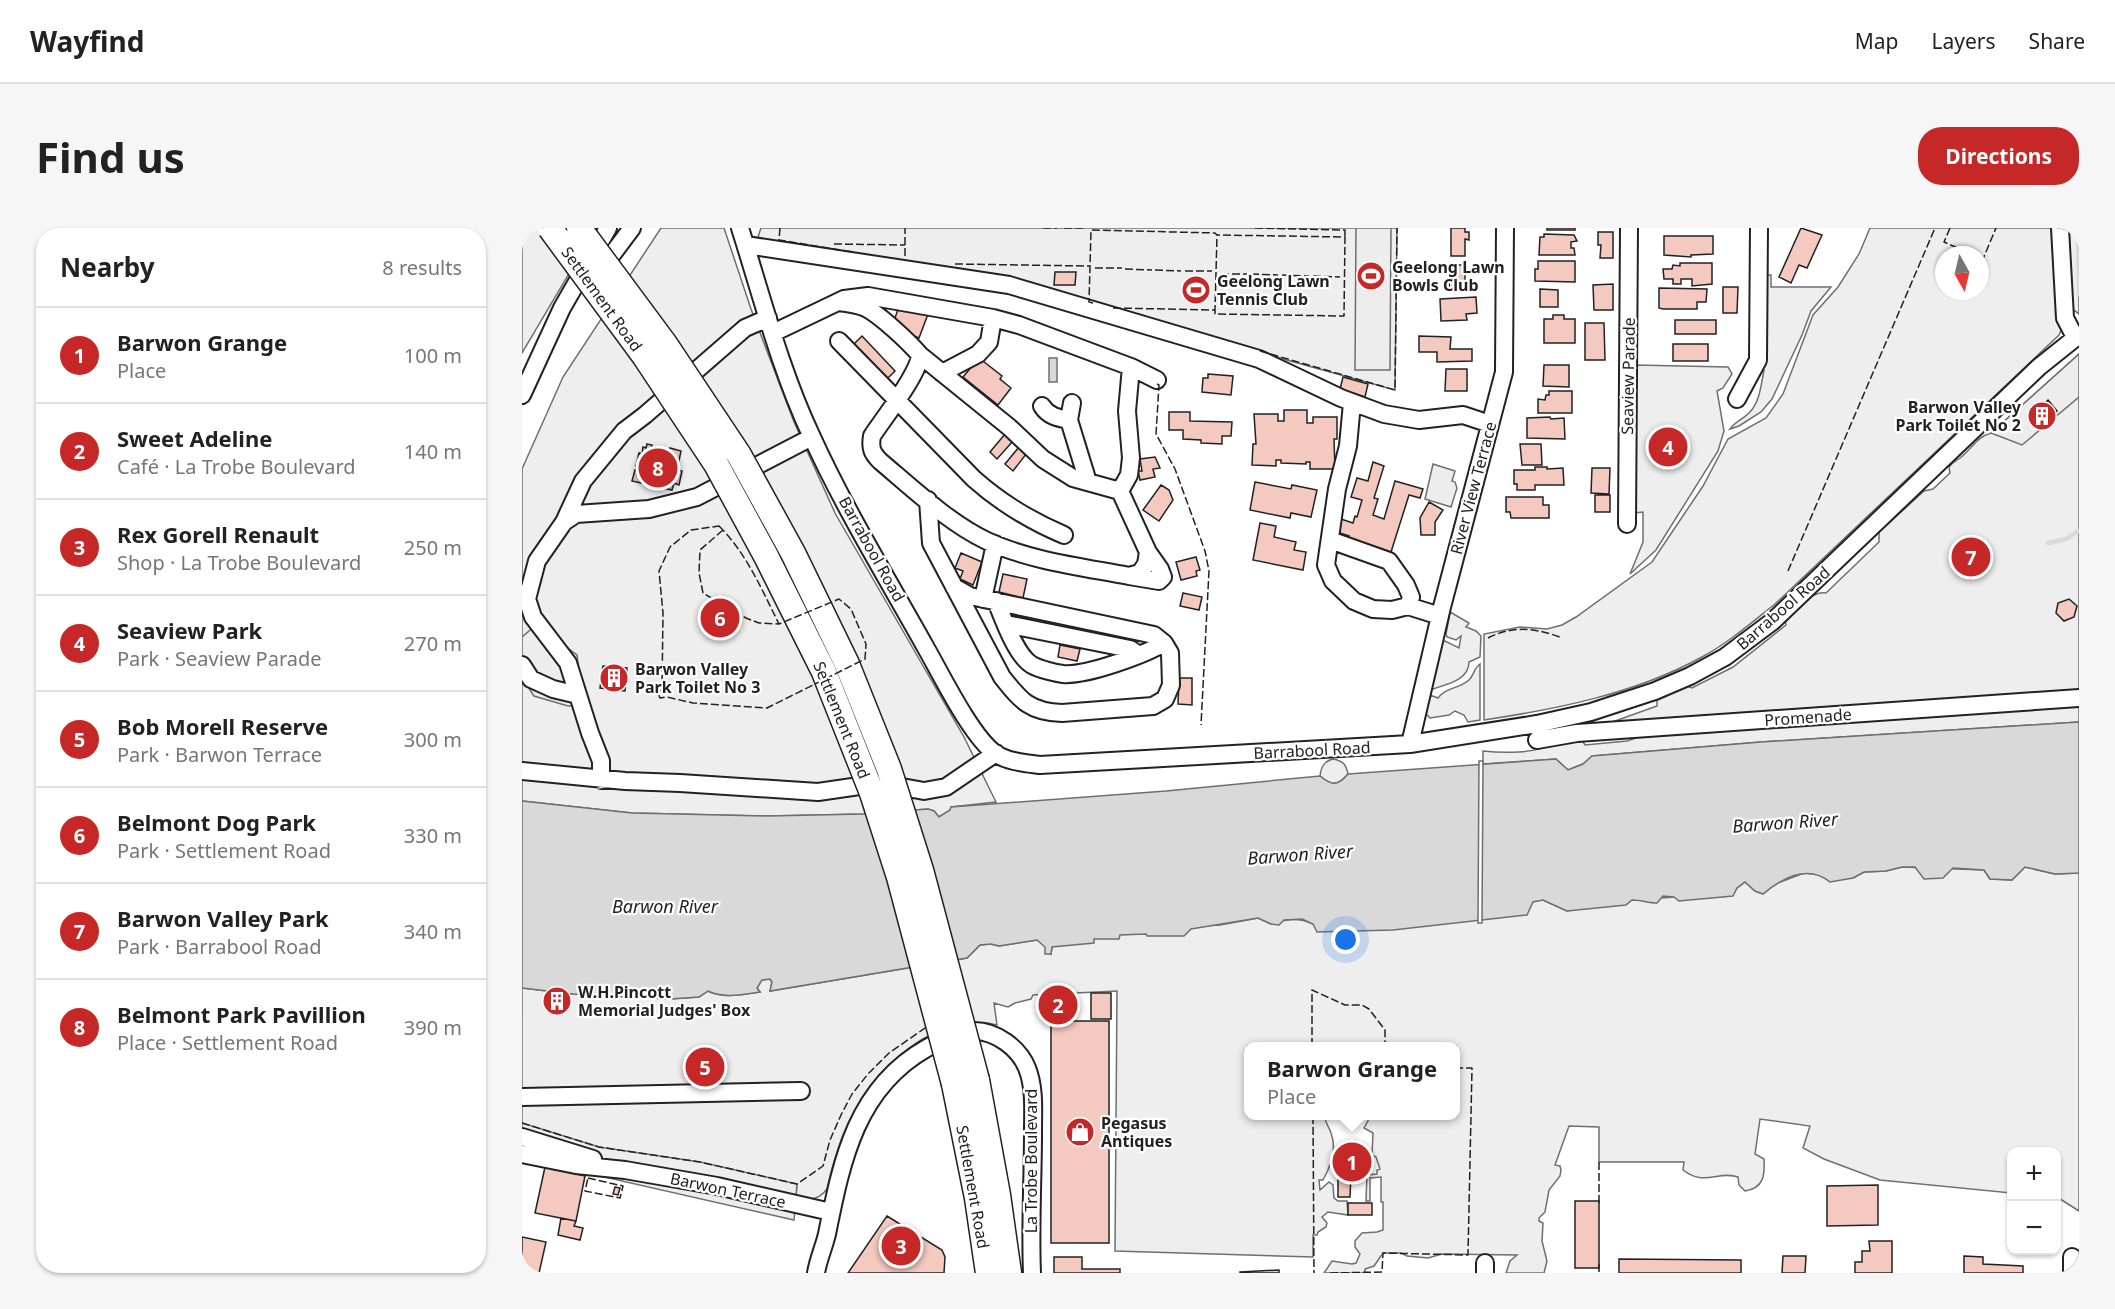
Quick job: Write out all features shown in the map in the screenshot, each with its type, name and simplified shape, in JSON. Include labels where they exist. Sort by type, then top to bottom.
[{"type":"highway","name":"Settlement Road","points":[[550,228],[645,357],[716,464],[766,556],[824,672],[872,793],[966,1082],[998,1195],[1010,1273]]},
{"type":"highway","name":"Settlement Road","points":[[579,228],[665,344],[739,455],[793,553],[847,664],[889,769],[921,870],[966,1082],[977,1198],[988,1273]]},
{"type":"street","points":[[522,395],[562,308],[608,228]]},
{"type":"street","points":[[547,342],[632,228]]},
{"type":"street","name":"Barrabool Road","points":[[740,228],[788,378],[812,437],[959,706],[984,742],[996,753],[1015,762],[1040,765],[1410,744],[1537,724],[1591,712],[1655,692],[1725,657],[1773,621],[2039,367],[2077,336]]},
{"type":"street","name":"River View Terrace","points":[[1410,744],[1440,616],[1503,372],[1505,228]]},
{"type":"street","name":"Seaview Parade","points":[[1627,524],[1629,228]]},
{"type":"street","points":[[1737,399],[1758,360],[1759,228]]},
{"type":"street","points":[[2060,228],[2065,318],[2077,336]]},
{"type":"street","points":[[746,245],[1010,285],[1259,359],[1352,403],[1384,414],[1419,420],[1463,415],[1490,424]]},
{"type":"street","points":[[601,780],[601,761],[568,663],[525,603],[537,561],[564,522],[583,481],[624,431],[745,328],[771,325],[838,302],[868,296],[993,318],[1131,367],[1156,380]]},
{"type":"street","points":[[838,302],[851,303],[867,309],[1009,427],[1043,459],[1073,478],[1120,491],[1148,552],[1146,564],[1140,573],[1129,576],[1055,561],[995,544],[962,526],[880,461],[870,445],[872,436],[920,362],[920,355]]},
{"type":"street","points":[[942,373],[978,354],[989,342],[993,318]]},
{"type":"street","points":[[839,341],[992,495],[1041,525],[1064,535]]},
{"type":"street","points":[[1120,491],[1129,475],[1131,458],[1127,411],[1131,367]]},
{"type":"street","points":[[1072,403],[1069,420],[1088,482]]},
{"type":"street","points":[[1352,403],[1348,446],[1337,489],[1326,565],[1333,581],[1354,601],[1372,609],[1392,610],[1408,606],[1440,616]]},
{"type":"street","points":[[1042,406],[1057,418],[1069,420]]},
{"type":"street","points":[[564,522],[576,514],[649,509],[697,497],[812,437]]},
{"type":"street","points":[[928,500],[931,543],[954,587],[1002,677],[1017,697],[1032,708],[1047,712],[1153,706],[1165,699],[1171,685],[1170,653],[1164,643],[1154,635],[989,600],[963,593],[954,587]]},
{"type":"street","points":[[1330,540],[1389,561],[1406,585],[1411,597],[1408,606]]},
{"type":"street","points":[[995,544],[989,600],[1006,624],[1020,653],[1032,665],[1064,674],[1085,671],[1148,652],[1164,643]]},
{"type":"street","points":[[1006,624],[1130,649],[1139,655]]},
{"type":"street","points":[[522,666],[531,679],[553,689],[578,694]]},
{"type":"street","name":"Promenade","points":[[1537,740],[1577,734],[2079,698]]},
{"type":"street","points":[[522,771],[601,780],[714,784],[818,792],[880,783],[924,790],[946,787],[996,753]]},
{"type":"street","name":"La Trobe Boulevard","points":[[816,1273],[850,1139],[866,1108],[881,1087],[908,1061],[935,1043],[961,1033],[985,1033],[1005,1042],[1019,1054],[1027,1068],[1033,1130],[1032,1273]]},
{"type":"street","points":[[522,1097],[801,1091]]},
{"type":"street","name":"Barwon Terrace","points":[[522,1137],[625,1170]]},
{"type":"street","name":"Barwon Terrace","points":[[522,1154],[576,1165],[625,1170],[717,1186],[831,1212]]},
{"type":"shaded area","points":[[522,228],[596,228],[522,353]]},
{"type":"shaded area","points":[[661,228],[724,228],[751,309],[794,422],[835,513],[964,737],[996,802],[951,807],[951,810],[939,817],[934,811],[928,809],[864,814],[768,816],[632,813],[522,801],[522,469],[563,377]]},
{"type":"shaded area","name":"Geelong Lawn Tennis Club","points":[[761,228],[1397,228],[1395,390],[1110,311],[760,242],[758,237]]},
{"type":"shaded area","name":"Geelong Lawn Bowls Club","points":[[1356,228],[1391,228],[1390,370],[1355,370]]},
{"type":"shaded area","points":[[1870,228],[2055,228],[2062,328],[2059,335],[1775,604],[1720,646],[1675,671],[1622,691],[1539,711],[1484,720],[1484,634],[1520,627],[1547,629],[1562,625],[1652,562],[1703,486],[1728,439],[1766,418],[1783,394],[1813,315],[1838,287],[1859,254]]},
{"type":"shaded area","points":[[2064,228],[2079,228],[2079,314],[2070,307]]},
{"type":"shaded area","points":[[1762,275],[1771,275],[1771,287],[1831,287],[1811,311],[1772,399],[1761,412],[1730,429],[1753,409],[1761,387],[1764,370],[1761,367]]},
{"type":"shaded area","points":[[2079,354],[2079,722],[1761,742],[1592,756],[1583,764],[1568,770],[1556,759],[1483,764],[1483,751],[1537,750],[1657,706],[1657,696],[1685,685],[1692,688],[1733,667],[1786,625],[1785,620],[1804,602],[1815,595],[1826,593],[1879,542],[1879,532],[1924,491],[1933,489],[1950,473],[1949,467],[1952,464],[1982,437],[1991,433]],"holes":[[[1645,735],[1627,741],[1585,745],[1581,739]]]},
{"type":"shaded area","points":[[2079,354],[2079,397],[2022,445],[1991,433]]},
{"type":"shaded area","points":[[1634,365],[1728,367],[1732,374],[1723,388],[1717,391],[1724,431],[1718,451],[1656,550],[1630,574],[1643,542],[1643,512],[1634,513]]},
{"type":"shaded area","points":[[1433,464],[1455,471],[1452,481],[1455,482],[1457,488],[1451,507],[1425,499]]},
{"type":"shaded area","points":[[1450,612],[1469,623],[1466,627],[1481,636],[1480,657],[1469,662],[1468,668],[1461,677],[1433,689],[1431,688],[1441,642],[1445,641],[1459,648],[1461,636],[1456,640],[1447,637],[1446,634]]},
{"type":"shaded area","points":[[536,625],[577,655],[583,705],[568,706],[534,696],[522,678],[522,637]]},
{"type":"shaded area","points":[[1480,664],[1480,720],[1468,722],[1464,715],[1455,711],[1449,715],[1430,718],[1425,713],[1430,695],[1438,698],[1441,694],[1465,683]]},
{"type":"shaded area","points":[[1333,759],[1344,764],[1348,774],[1338,783],[1328,782],[1320,776],[1327,761]]},
{"type":"shaded area","points":[[1902,867],[1984,870],[1990,879],[2012,880],[2025,867],[2055,874],[2079,873],[2079,1211],[2061,1200],[2061,1147],[2007,1147],[2007,1193],[1880,1180],[1824,1159],[1803,1148],[1810,1126],[1760,1119],[1755,1154],[1764,1159],[1762,1180],[1756,1187],[1745,1191],[1739,1185],[1738,1177],[1724,1175],[1698,1177],[1683,1170],[1684,1162],[1599,1162],[1599,1127],[1569,1126],[1555,1165],[1560,1166],[1560,1176],[1549,1190],[1545,1212],[1539,1218],[1539,1221],[1543,1223],[1542,1241],[1547,1261],[1544,1273],[1506,1273],[1510,1261],[1517,1255],[1442,1254],[1428,1258],[1407,1256],[1401,1253],[1383,1253],[1374,1266],[1365,1269],[1365,1273],[1324,1273],[1332,1261],[1356,1263],[1360,1254],[1355,1247],[1355,1241],[1362,1233],[1383,1230],[1381,1177],[1370,1178],[1370,1201],[1366,1201],[1367,1175],[1377,1174],[1377,1170],[1380,1169],[1376,1157],[1372,1155],[1373,1133],[1364,1128],[1368,1120],[1460,1120],[1460,1042],[1244,1042],[1244,1120],[1326,1120],[1333,1139],[1333,1151],[1326,1175],[1323,1180],[1319,1180],[1320,1190],[1329,1182],[1333,1185],[1334,1198],[1338,1201],[1347,1201],[1348,1215],[1328,1212],[1322,1217],[1327,1223],[1317,1235],[1313,1235],[1313,1257],[1115,1251],[1117,991],[1033,995],[1031,999],[1008,1007],[994,1003],[997,1025],[970,1024],[934,1034],[915,1044],[890,1065],[866,1093],[842,1138],[827,1189],[813,1199],[796,1198],[797,1184],[522,1134],[522,988],[573,994],[670,999],[699,997],[708,991],[720,995],[740,995],[760,992],[757,988],[761,980],[770,979],[772,982],[770,991],[967,958],[980,945],[999,946],[1037,940],[1051,954],[1053,942],[1103,931],[1220,925],[1258,918],[1271,924],[1302,920],[1313,924],[1543,900],[1567,911],[1631,900],[1675,897],[1737,888],[1745,882],[1755,891],[1763,894],[1775,884],[1804,873],[1853,878],[1864,872],[1886,871]]},
{"type":"shaded area","points":[[522,1123],[599,1147],[700,1162],[797,1184],[794,1220],[587,1173],[585,1176],[522,1162]]},
{"type":"water","points":[[1049,358],[1057,358],[1057,382],[1049,382]]},
{"type":"water","name":"Barwon River","points":[[2079,722],[2079,873],[2055,874],[2025,867],[2012,880],[1990,879],[1984,870],[1953,868],[1943,878],[1924,879],[1915,867],[1902,867],[1886,871],[1864,872],[1853,878],[1830,882],[1813,874],[1804,874],[1787,878],[1763,894],[1755,891],[1745,882],[1737,888],[1733,896],[1679,901],[1674,897],[1663,896],[1657,903],[1632,900],[1626,905],[1567,911],[1543,900],[1533,902],[1527,915],[1393,930],[1317,932],[1313,924],[1302,919],[1284,920],[1279,925],[1258,918],[1191,929],[1184,936],[1147,936],[1146,934],[1120,935],[1119,939],[1094,939],[1094,943],[1052,947],[1051,954],[1045,954],[1045,947],[1037,940],[999,946],[980,945],[967,958],[770,991],[772,982],[770,979],[762,980],[757,988],[760,992],[734,995],[721,995],[708,991],[699,997],[670,999],[573,994],[522,988],[522,801],[632,813],[768,816],[864,814],[928,809],[934,811],[939,817],[951,807],[1166,791],[1320,776],[1328,782],[1338,783],[1348,774],[1556,759],[1568,770],[1583,764],[1592,756],[1761,742]]},
{"type":"pier","points":[[1479,761],[1483,761],[1482,923],[1478,923]]},
{"type":"building","points":[[1451,228],[1465,228],[1465,232],[1469,232],[1469,240],[1465,239],[1465,256],[1451,256]]},
{"type":"building","points":[[1547,228],[1575,228],[1575,230],[1547,230]]},
{"type":"building","points":[[1801,228],[1822,235],[1807,268],[1799,265],[1791,283],[1779,277]]},
{"type":"building","points":[[1598,232],[1613,232],[1613,258],[1600,258],[1601,245],[1598,245]]},
{"type":"building","points":[[1544,234],[1574,235],[1577,241],[1571,242],[1571,248],[1574,248],[1575,255],[1539,255],[1540,237],[1544,237]]},
{"type":"building","points":[[1664,236],[1713,236],[1713,254],[1691,255],[1691,257],[1664,255]]},
{"type":"building","points":[[1538,261],[1575,261],[1575,282],[1535,281]]},
{"type":"building","points":[[1680,263],[1712,263],[1712,284],[1692,286],[1692,279],[1681,279],[1681,284],[1673,284],[1673,279],[1664,279],[1663,269],[1672,269],[1673,265],[1680,266]]},
{"type":"building","points":[[1450,265],[1465,265],[1465,291],[1449,291]]},
{"type":"building","points":[[1055,272],[1076,272],[1075,285],[1054,285]]},
{"type":"building","points":[[1613,284],[1613,310],[1594,310],[1593,285]]},
{"type":"building","points":[[1723,287],[1738,287],[1737,313],[1723,313]]},
{"type":"building","points":[[1659,288],[1707,289],[1706,302],[1697,302],[1697,309],[1659,308]]},
{"type":"building","points":[[1540,289],[1558,290],[1558,307],[1540,307]]},
{"type":"building","points":[[1476,297],[1477,313],[1466,314],[1467,320],[1441,321],[1440,299]]},
{"type":"building","points":[[898,309],[928,314],[919,338],[911,335],[894,321]]},
{"type":"building","points":[[1553,315],[1564,315],[1564,319],[1575,319],[1575,343],[1544,343],[1544,319],[1553,319]]},
{"type":"building","points":[[1675,320],[1716,320],[1716,334],[1675,334]]},
{"type":"building","points":[[1585,323],[1604,323],[1605,360],[1585,360]]},
{"type":"building","points":[[862,336],[895,371],[887,379],[854,344]]},
{"type":"building","points":[[1419,336],[1451,337],[1450,349],[1472,349],[1472,361],[1437,362],[1437,352],[1419,352]]},
{"type":"building","points":[[1673,344],[1708,344],[1708,361],[1673,361]]},
{"type":"building","points":[[979,358],[1002,376],[1000,379],[1011,388],[998,405],[963,377]]},
{"type":"building","points":[[1544,365],[1569,365],[1569,387],[1543,386]]},
{"type":"building","points":[[1446,369],[1467,369],[1467,391],[1445,391]]},
{"type":"building","points":[[1208,374],[1233,376],[1231,395],[1202,392],[1203,378],[1208,378]]},
{"type":"building","points":[[1343,377],[1368,384],[1365,397],[1340,389]]},
{"type":"building","points":[[1549,391],[1572,391],[1572,413],[1538,413],[1538,399],[1545,400]]},
{"type":"building","name":"Barwon Valley Park Toilet No 2","points":[[2048,400],[2057,411],[2039,429],[2029,419]]},
{"type":"building","points":[[1284,410],[1307,410],[1307,423],[1313,423],[1313,417],[1337,417],[1337,439],[1334,439],[1335,469],[1310,469],[1310,462],[1306,464],[1281,463],[1281,460],[1276,460],[1276,466],[1252,465],[1253,444],[1256,444],[1254,414],[1278,414],[1278,421],[1284,421]]},
{"type":"building","points":[[1169,412],[1190,412],[1190,421],[1232,422],[1231,436],[1222,436],[1222,444],[1183,439],[1183,430],[1169,430]]},
{"type":"building","points":[[1550,417],[1551,419],[1564,418],[1565,439],[1527,438],[1527,418]]},
{"type":"building","points":[[1005,434],[1013,441],[997,459],[990,452]]},
{"type":"building","points":[[647,444],[652,445],[651,449],[669,453],[670,448],[681,451],[677,470],[682,471],[679,485],[674,483],[672,490],[632,481],[635,470],[638,471],[639,466],[636,466],[639,453],[642,454],[643,447],[646,448]]},
{"type":"building","points":[[1520,444],[1541,444],[1542,465],[1522,465]]},
{"type":"building","points":[[1019,447],[1027,453],[1013,471],[1005,464]]},
{"type":"building","points":[[1155,457],[1160,468],[1153,469],[1155,477],[1140,480],[1138,471],[1142,471],[1140,459]]},
{"type":"building","points":[[1373,462],[1384,466],[1374,498],[1378,499],[1373,515],[1384,519],[1395,481],[1423,489],[1420,498],[1409,495],[1391,552],[1348,538],[1349,536],[1337,532],[1341,519],[1353,523],[1355,516],[1357,517],[1362,500],[1351,497],[1357,478],[1368,481]]},
{"type":"building","points":[[1535,467],[1563,468],[1564,485],[1535,485],[1535,490],[1517,490],[1517,484],[1514,484],[1514,470],[1535,470]]},
{"type":"building","points":[[1592,468],[1610,468],[1609,494],[1591,493]]},
{"type":"building","points":[[1255,482],[1291,489],[1292,485],[1317,490],[1311,517],[1291,513],[1290,518],[1250,510]]},
{"type":"building","points":[[1161,485],[1169,490],[1173,500],[1159,521],[1143,510]]},
{"type":"building","points":[[1595,495],[1610,495],[1610,512],[1595,512]]},
{"type":"building","points":[[1506,497],[1543,497],[1543,505],[1549,505],[1549,518],[1511,518],[1510,512],[1506,512]]},
{"type":"building","points":[[1429,502],[1443,510],[1435,522],[1435,535],[1421,535],[1420,518]]},
{"type":"building","points":[[1260,523],[1276,526],[1274,537],[1296,542],[1294,550],[1306,552],[1303,570],[1253,560]]},
{"type":"building","points":[[961,553],[982,562],[973,585],[960,579],[963,571],[955,568]]},
{"type":"building","points":[[1196,557],[1200,570],[1196,571],[1197,576],[1181,580],[1176,562]]},
{"type":"building","points":[[1003,574],[1027,579],[1023,598],[999,592]]},
{"type":"building","points":[[1183,593],[1202,597],[1199,610],[1180,606]]},
{"type":"building","points":[[2069,599],[2077,606],[2074,617],[2064,621],[2056,613],[2058,603]]},
{"type":"building","points":[[1060,645],[1080,649],[1077,661],[1058,657]]},
{"type":"building","name":"Barwon Valley Park Toilet No 3","points":[[603,666],[627,668],[625,691],[600,688]]},
{"type":"building","points":[[1179,678],[1192,678],[1192,705],[1178,704]]},
{"type":"building","points":[[1091,993],[1111,993],[1111,1019],[1091,1019]]},
{"type":"building","name":"W.H.Pincott Memorial Judges' Box","points":[[566,996],[567,1006],[548,1007],[548,997]]},
{"type":"building","name":"Pegasus Antiques","points":[[1051,1021],[1109,1021],[1109,1243],[1051,1243]]},
{"type":"building","points":[[1338,1149],[1366,1149],[1366,1174],[1351,1174],[1350,1197],[1338,1197]]},
{"type":"building","points":[[545,1167],[585,1176],[576,1221],[535,1213]]},
{"type":"building","points":[[1878,1185],[1878,1225],[1827,1226],[1827,1186]]},
{"type":"building","points":[[615,1187],[620,1188],[618,1195],[613,1194]]},
{"type":"building","points":[[1575,1201],[1599,1201],[1599,1268],[1575,1268]]},
{"type":"building","points":[[1348,1203],[1372,1203],[1372,1215],[1348,1215]]},
{"type":"building","points":[[887,1216],[942,1250],[945,1257],[944,1273],[848,1273]]},
{"type":"building","points":[[561,1218],[576,1221],[574,1226],[583,1228],[580,1240],[558,1235]]},
{"type":"building","points":[[522,1237],[546,1242],[539,1273],[522,1273]]},
{"type":"building","points":[[1869,1241],[1892,1241],[1892,1273],[1855,1273],[1855,1262],[1862,1262],[1862,1251],[1870,1251]]},
{"type":"building","points":[[1783,1256],[1806,1256],[1805,1273],[1782,1273]]},
{"type":"building","points":[[1964,1256],[1983,1257],[1983,1264],[2023,1266],[2023,1273],[1964,1273]]},
{"type":"building","points":[[1054,1257],[1082,1257],[1082,1269],[1120,1269],[1120,1273],[1054,1273]]},
{"type":"building","points":[[1619,1259],[1741,1260],[1741,1273],[1619,1273]]},
{"type":"building","points":[[1279,1270],[1279,1273],[1240,1273],[1240,1272]]},
{"type":"waterway","points":[[2078,228],[2079,294]]},
{"type":"waterway","points":[[2048,543],[2066,539],[2078,531]]},
{"type":"fence","points":[[780,228],[779,240],[853,252]]},
{"type":"fence","points":[[905,228],[905,256]]},
{"type":"fence","points":[[1043,228],[1057,228]]},
{"type":"fence","points":[[1064,228],[1086,228]]},
{"type":"fence","points":[[1255,228],[1345,230],[1345,237]]},
{"type":"fence","points":[[1260,351],[1395,390],[1397,228]]},
{"type":"fence","points":[[1788,571],[1935,228]]},
{"type":"fence","points":[[1950,228],[1944,242],[1953,246]]},
{"type":"fence","points":[[1988,246],[1996,228]]},
{"type":"fence","points":[[1093,303],[1089,302],[1091,230],[1345,237],[1344,316],[1215,314],[1215,310]]},
{"type":"fence","points":[[1113,308],[1215,310],[1217,235]]},
{"type":"fence","points":[[834,244],[905,245]]},
{"type":"fence","points":[[955,264],[1090,266]]},
{"type":"fence","points":[[1095,268],[1122,268]]},
{"type":"fence","points":[[1125,269],[1152,270]]},
{"type":"fence","points":[[1155,270],[1181,271]]},
{"type":"fence","points":[[1185,271],[1212,271]]},
{"type":"fence","points":[[1221,274],[1247,274]]},
{"type":"fence","points":[[1251,274],[1278,275]]},
{"type":"fence","points":[[1282,275],[1309,276]]},
{"type":"fence","points":[[1313,276],[1340,277]]},
{"type":"fence","points":[[1157,384],[1159,385],[1156,434],[1175,469],[1205,551],[1209,571],[1201,725]]},
{"type":"fence","points":[[719,526],[746,560],[779,624],[839,599],[851,609],[866,644],[865,659],[767,708],[693,703],[667,697],[660,698],[658,693],[662,689],[663,613],[659,571],[670,547],[691,530],[719,526]]},
{"type":"fence","points":[[723,530],[700,550],[699,573],[703,593],[746,618],[759,623],[779,624]]},
{"type":"fence","points":[[1488,638],[1507,631],[1525,629],[1562,638]]},
{"type":"fence","points":[[1312,1042],[1312,990],[1345,1005],[1362,1005],[1369,1009],[1385,1030],[1385,1042]]},
{"type":"fence","points":[[522,1123],[599,1147],[700,1162],[797,1184],[823,1166],[830,1140],[841,1115],[852,1094],[868,1074],[889,1053],[928,1026]]},
{"type":"fence","points":[[1330,1273],[1382,1272],[1383,1253],[1468,1255],[1472,1068],[1460,1068]]},
{"type":"fence","points":[[1313,1120],[1314,1273]]},
{"type":"fence","points":[[1599,1162],[1599,1204]]},
{"type":"fence","points":[[588,1178],[623,1186],[620,1198],[585,1191],[588,1178]]},
{"type":"fence","points":[[1599,1264],[1599,1273]]},
{"type":"place","name":"Geelong Lawn Bowls Club","points":[[1371,276]]},
{"type":"place","name":"Geelong Lawn Tennis Club","points":[[1196,290]]},
{"type":"place","name":"Barwon Valley Park Toilet No 2","points":[[2042,416]]},
{"type":"place","name":"Seaview Park","points":[[1668,447]]},
{"type":"place","name":"Belmont Park Pavillion","points":[[658,468]]},
{"type":"place","name":"Barwon Valley Park","points":[[1971,557]]},
{"type":"place","name":"Belmont Dog Park","points":[[720,618]]},
{"type":"place","name":"Barwon Valley Park Toilet No 3","points":[[614,678]]},
{"type":"place","name":"W.H.Pincott Memorial Judges' Box","points":[[557,1001]]},
{"type":"place","name":"Sweet Adeline","points":[[1058,1005]]},
{"type":"place","name":"Bob Morell Reserve","points":[[705,1067]]},
{"type":"place","name":"Pegasus Antiques","points":[[1080,1132]]},
{"type":"place","name":"Barwon Grange","points":[[1352,1162]]},
{"type":"place","name":"Rex Gorell Renault","points":[[901,1246]]}]
